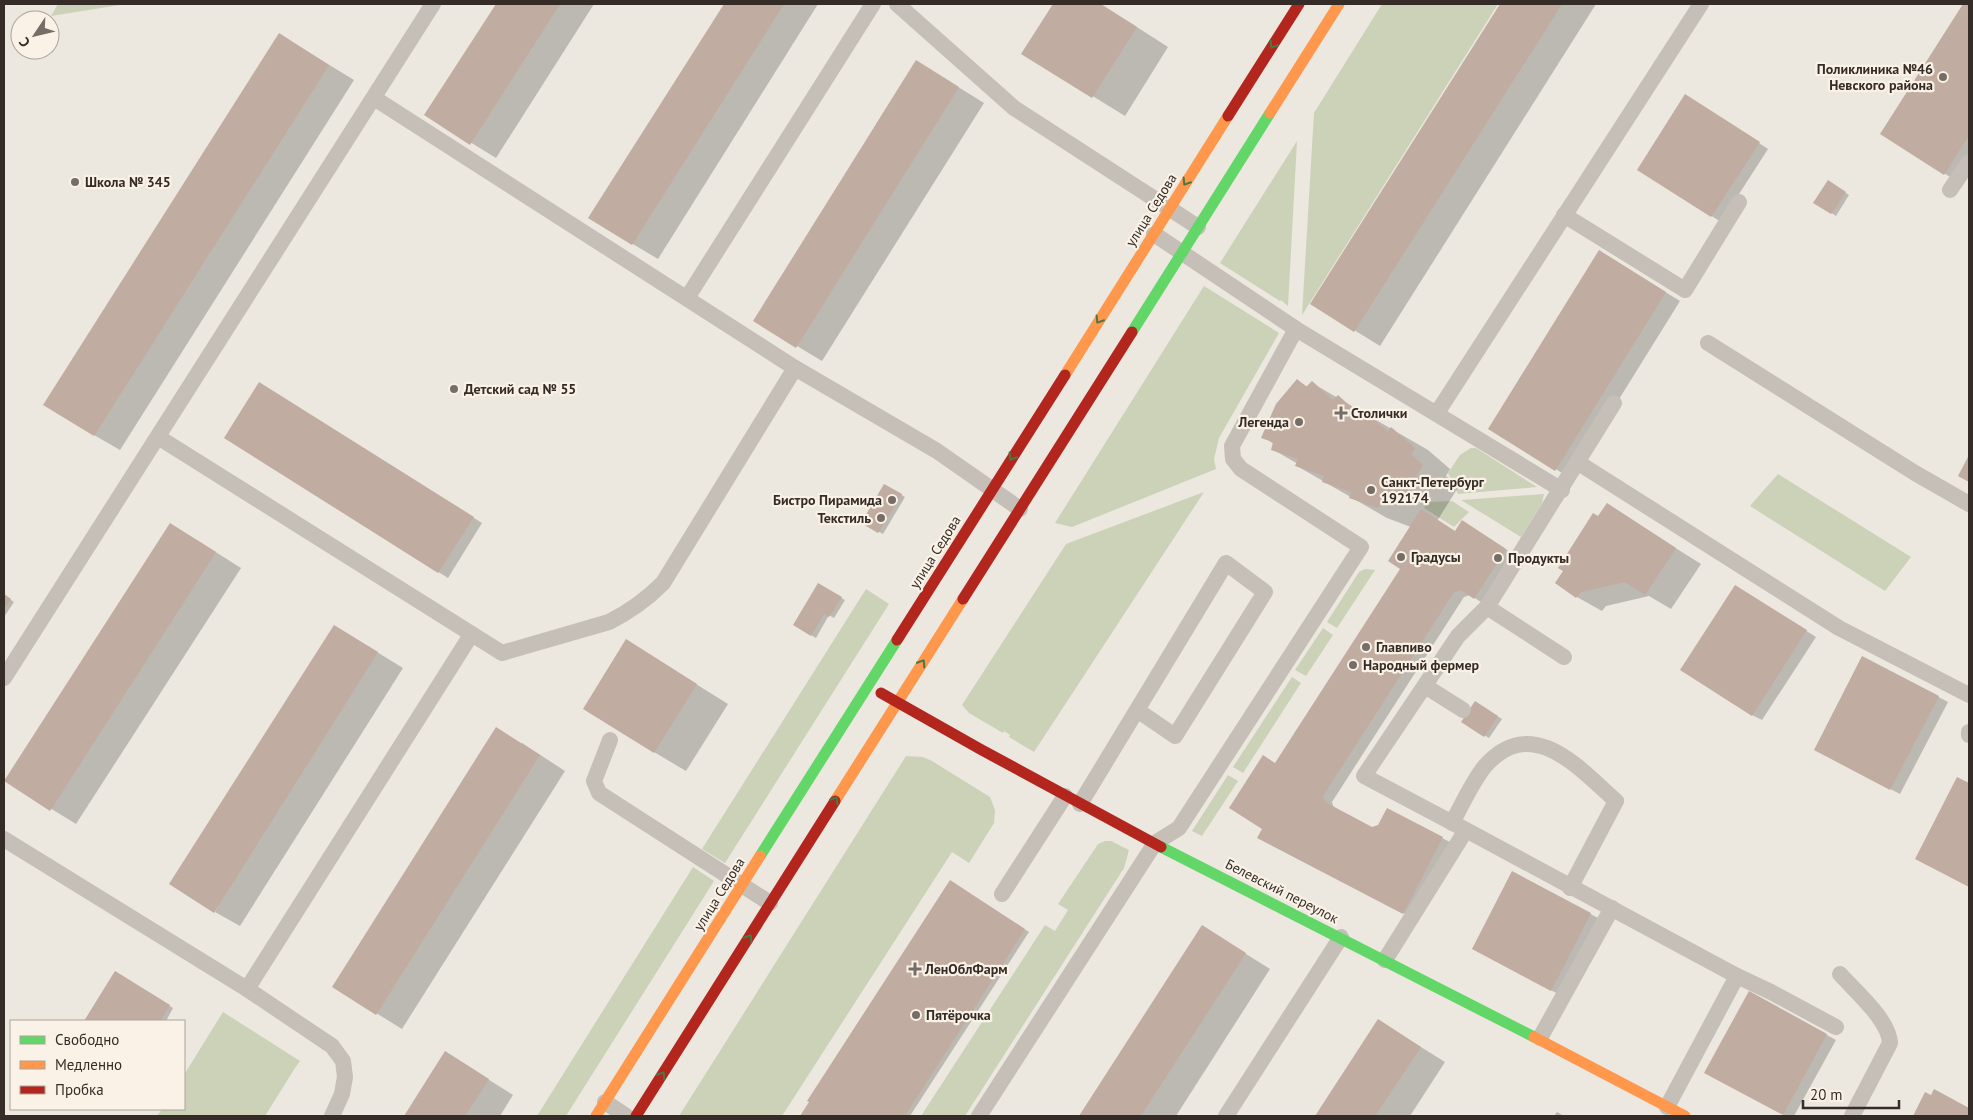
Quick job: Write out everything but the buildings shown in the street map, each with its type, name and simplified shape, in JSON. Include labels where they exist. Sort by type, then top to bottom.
[{"type":"main road","name":"улица Седова","points":[[596,1116],[1299,4]]},
{"type":"main road","points":[[636,1116],[1339,4]]},
{"type":"main road","name":"Белевский переулок","points":[[868,686],[1080,804],[1540,1038],[1685,1116]]},
{"type":"lane","points":[[4,678],[433,4]]},
{"type":"lane","points":[[687,298],[874,4]]},
{"type":"lane","points":[[897,4],[1014,108],[1198,227]]},
{"type":"lane","points":[[1437,413],[1701,4]]},
{"type":"lane","points":[[374,98],[795,368],[937,451],[1020,508]]},
{"type":"lane","points":[[1950,190],[1969,162]]},
{"type":"lane","points":[[1564,215],[1684,290],[1739,202]]},
{"type":"lane","points":[[1154,234],[1296,329],[1562,490]]},
{"type":"lane","points":[[979,1116],[1155,843],[1179,828],[1360,547],[1241,469],[1233,459],[1232,446],[1296,329]]},
{"type":"lane","points":[[1708,343],[1915,473],[1969,504]]},
{"type":"lane","points":[[158,437],[502,653],[609,622],[623,615],[652,594],[662,583],[795,368]]},
{"type":"lane","points":[[1614,402],[1562,490],[1487,608],[1458,636],[1364,776],[1570,888],[1612,908],[1836,1027]]},
{"type":"lane","points":[[1577,462],[1839,628],[1969,695]]},
{"type":"lane","points":[[1080,804],[1226,563],[1265,592],[1175,736],[1137,710]]},
{"type":"lane","points":[[1487,608],[1564,657]]},
{"type":"lane","points":[[247,990],[471,634]]},
{"type":"lane","points":[[1425,686],[1463,710]]},
{"type":"lane","points":[[610,740],[594,781],[599,793],[770,903]]},
{"type":"lane","points":[[1385,960],[1459,827],[1484,768],[1497,755],[1512,746],[1530,743],[1552,749],[1576,766],[1616,801],[1570,888]]},
{"type":"lane","points":[[1002,894],[1065,796]]},
{"type":"lane","points":[[4,839],[247,990],[332,1046],[343,1061],[345,1077],[342,1094],[332,1116]]},
{"type":"lane","points":[[1540,1038],[1612,908]]},
{"type":"lane","points":[[1226,1116],[1341,937]]},
{"type":"lane","points":[[1840,974],[1881,1021],[1889,1033],[1890,1043],[1852,1116]]},
{"type":"lane","points":[[1667,1107],[1737,976]]},
{"type":"lane","points":[[605,1102],[626,1116]]},
{"type":"green space","points":[[58,4],[126,4],[60,15],[60,10],[54,10]]},
{"type":"green space","points":[[1382,4],[1498,4],[1302,315],[1314,113]]},
{"type":"green space","points":[[1297,141],[1288,306],[1220,263]]},
{"type":"green space","points":[[1204,286],[1279,333],[1219,438],[1214,459],[1216,469],[1072,527],[1055,523]]},
{"type":"green space","points":[[1471,448],[1476,448],[1537,487],[1458,494],[1448,473],[1460,455]]},
{"type":"green space","points":[[1778,474],[1911,557],[1885,591],[1750,506]]},
{"type":"green space","points":[[1204,492],[1034,752],[1009,737],[1010,735],[1004,731],[1003,733],[969,713],[962,705],[1066,544]]},
{"type":"green space","points":[[1544,494],[1542,503],[1521,537],[1461,500]]},
{"type":"green space","points":[[1452,501],[1469,512],[1454,527],[1424,508],[1428,502]]},
{"type":"green space","points":[[1365,569],[1375,570],[1337,628],[1327,622],[1359,572]]},
{"type":"green space","points":[[866,589],[889,604],[725,863],[702,849]]},
{"type":"green space","points":[[1323,628],[1333,635],[1306,676],[1295,670]]},
{"type":"green space","points":[[1292,677],[1301,683],[1243,773],[1233,767]]},
{"type":"green space","points":[[906,756],[923,757],[932,761],[990,797],[995,810],[994,823],[969,863],[952,852],[782,1116],[679,1116]]},
{"type":"green space","points":[[1228,775],[1238,781],[1202,836],[1192,831]]},
{"type":"green space","points":[[1111,841],[1129,850],[1124,868],[965,1116],[921,1116],[1045,925],[1055,931],[1068,910],[1058,904],[1098,844]]},
{"type":"green space","points":[[693,867],[714,881],[566,1116],[537,1116]]},
{"type":"green space","points":[[223,1012],[300,1061],[265,1116],[157,1116],[161,1110],[185,1110],[185,1073]]},
{"type":"traffic: fast","points":[[1132,332],[1270,113]]},
{"type":"traffic: fast","points":[[760,856],[897,640]]},
{"type":"traffic: fast","points":[[1161,847],[1534,1037]]},
{"type":"traffic: slow","points":[[1270,113],[1339,4]]},
{"type":"traffic: slow","points":[[1065,375],[1228,116]]},
{"type":"traffic: slow","points":[[835,801],[963,599]]},
{"type":"traffic: slow","points":[[596,1116],[760,856]]},
{"type":"traffic: slow","points":[[1534,1037],[1685,1116]]},
{"type":"traffic: jam","points":[[1228,116],[1299,4]]},
{"type":"traffic: jam","points":[[963,599],[1132,332]]},
{"type":"traffic: jam","points":[[897,640],[1065,375]]},
{"type":"traffic: jam","points":[[881,693],[1161,847]]},
{"type":"traffic: jam","points":[[636,1116],[835,801]]},
{"type":"place","name":"Поликлиника №46 Невского района","points":[[1943,77]]},
{"type":"place","name":"Школа № 345","points":[[75,182]]},
{"type":"place","name":"Детский сад № 55","points":[[454,389]]},
{"type":"place","name":"Столички","points":[[1341,413]]},
{"type":"place","name":"Легенда","points":[[1299,422]]},
{"type":"place","name":"Санкт-Петербург 192174","points":[[1371,490]]},
{"type":"place","name":"Бистро Пирамида","points":[[892,500]]},
{"type":"place","name":"Текстиль","points":[[881,518]]},
{"type":"place","name":"Градусы","points":[[1401,557]]},
{"type":"place","name":"Продукты","points":[[1498,558]]},
{"type":"place","name":"Главпиво","points":[[1366,647]]},
{"type":"place","name":"Народный фермер","points":[[1353,665]]},
{"type":"place","name":"ЛенОблФарм","points":[[915,969]]},
{"type":"place","name":"Пятёрочка","points":[[916,1015]]}]
